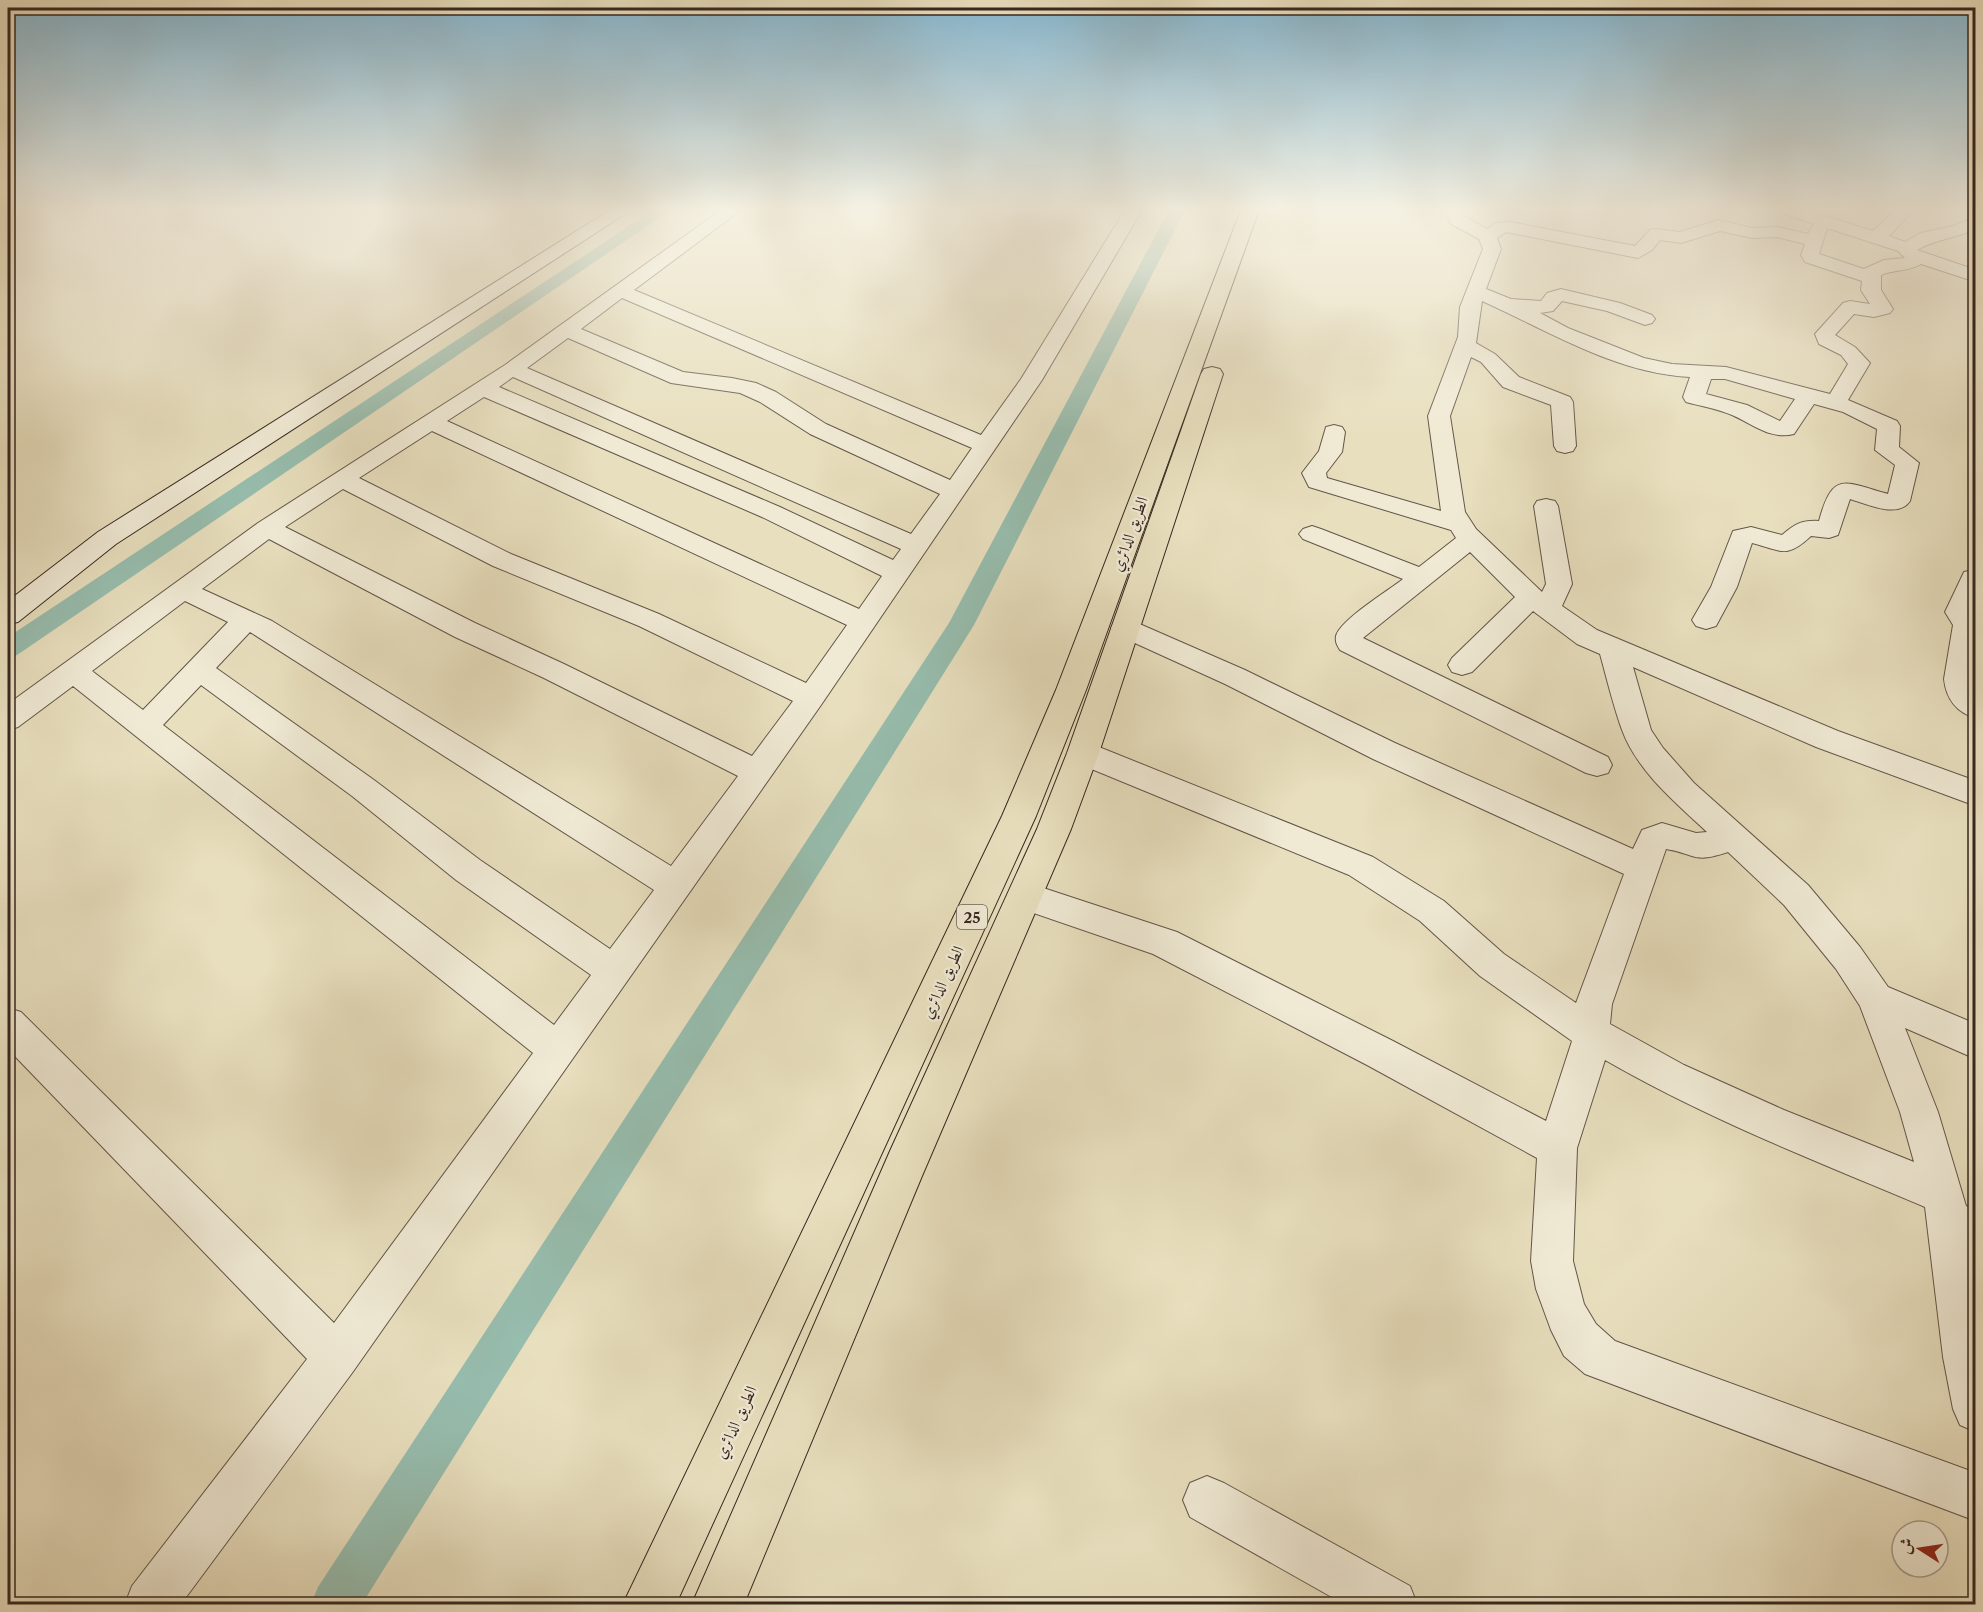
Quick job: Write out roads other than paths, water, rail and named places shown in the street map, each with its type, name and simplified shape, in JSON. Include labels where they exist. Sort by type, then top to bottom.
[{"type":"highway","name":"الطريق الدائري","points":[[649,1605],[1019,816],[1075,679],[1222,285]]},
{"type":"highway","name":"الطريق الدائري","points":[[718,1605],[905,1166],[1024,896],[1083,753],[1243,285]]},
{"type":"street","points":[[8,615],[106,538],[504,285]]},
{"type":"street","points":[[8,719],[267,528],[512,369],[629,285]]},
{"type":"street","points":[[150,1605],[336,1357],[811,698],[1031,380],[1088,285]]},
{"type":"street","points":[[1479,285],[1470,307],[1469,332],[1439,416],[1452,506],[1465,532],[1539,603],[1587,637],[1827,739],[1976,794]]},
{"type":"street","points":[[1836,402],[1858,363],[1848,351],[1826,340],[1825,334],[1850,307],[1874,311],[1883,309],[1871,290],[1871,285]]},
{"type":"street","points":[[621,291],[986,445]]},
{"type":"street","points":[[1477,292],[1561,332],[1638,363],[1672,370],[1726,373],[1836,402],[1856,409],[1889,426],[1887,450],[1906,463],[1898,501],[1892,503],[1841,490],[1830,530],[1805,528],[1791,543],[1787,544],[1747,535],[1742,536],[1725,587],[1706,620]]},
{"type":"street","points":[[1508,306],[1520,304],[1546,307],[1554,297],[1561,295],[1613,307],[1645,320]]},
{"type":"street","points":[[567,330],[679,378],[748,388],[768,397],[818,429],[954,492]]},
{"type":"street","points":[[1464,346],[1485,355],[1511,382],[1562,402],[1566,446]]},
{"type":"street","points":[[512,369],[907,560]]},
{"type":"street","points":[[1703,372],[1694,397],[1739,410],[1778,429],[1786,429],[1808,396]]},
{"type":"street","points":[[482,388],[771,512],[907,560]]},
{"type":"street","points":[[430,422],[864,622]]},
{"type":"street","points":[[1334,432],[1330,452],[1314,473],[1317,482],[1465,532]]},
{"type":"street","points":[[342,479],[502,560],[649,620],[811,698]]},
{"type":"street","points":[[1462,665],[1539,603],[1555,596],[1558,578],[1546,506]]},
{"type":"street","points":[[267,528],[465,630],[554,671],[757,772]]},
{"type":"street","points":[[1465,532],[1421,577],[1351,633],[1350,643],[1597,765]]},
{"type":"street","points":[[1312,534],[1421,577]]},
{"type":"street","points":[[1973,578],[1958,612],[1967,624],[1959,653],[1968,672],[1961,694],[1976,708]]},
{"type":"street","points":[[183,590],[247,619],[675,886]]},
{"type":"street","points":[[145,726],[247,619]]},
{"type":"street","points":[[1125,628],[1235,677],[1384,751],[1642,868]]},
{"type":"street","points":[[1612,649],[1637,730],[1652,756],[1665,773],[1796,895],[1848,958],[1875,998],[1956,1215],[1968,1319],[1965,1357],[1976,1409]]},
{"type":"street","points":[[200,670],[363,788],[468,870],[614,971]]},
{"type":"street","points":[[73,671],[557,1050]]},
{"type":"street","points":[[1083,753],[1361,866],[1432,911],[1492,964],[1590,1032],[1671,1078],[1770,1123],[1956,1215]]},
{"type":"street","points":[[1730,834],[1720,842],[1696,847],[1668,836],[1653,839],[1594,1004],[1590,1047],[1557,1148],[1552,1261],[1557,1289],[1566,1315],[1580,1340],[1601,1358],[1976,1497]]},
{"type":"street","points":[[1024,896],[1165,943],[1380,1053],[1557,1148]]},
{"type":"street","points":[[1875,998],[1976,1042]]},
{"type":"street","points":[[8,1024],[336,1357]]},
{"type":"street","points":[[1207,1500],[1392,1605]]},
{"type":"waterway","points":[[8,649],[551,285]]},
{"type":"waterway","points":[[335,1604],[961,625],[1138,285]]}]
